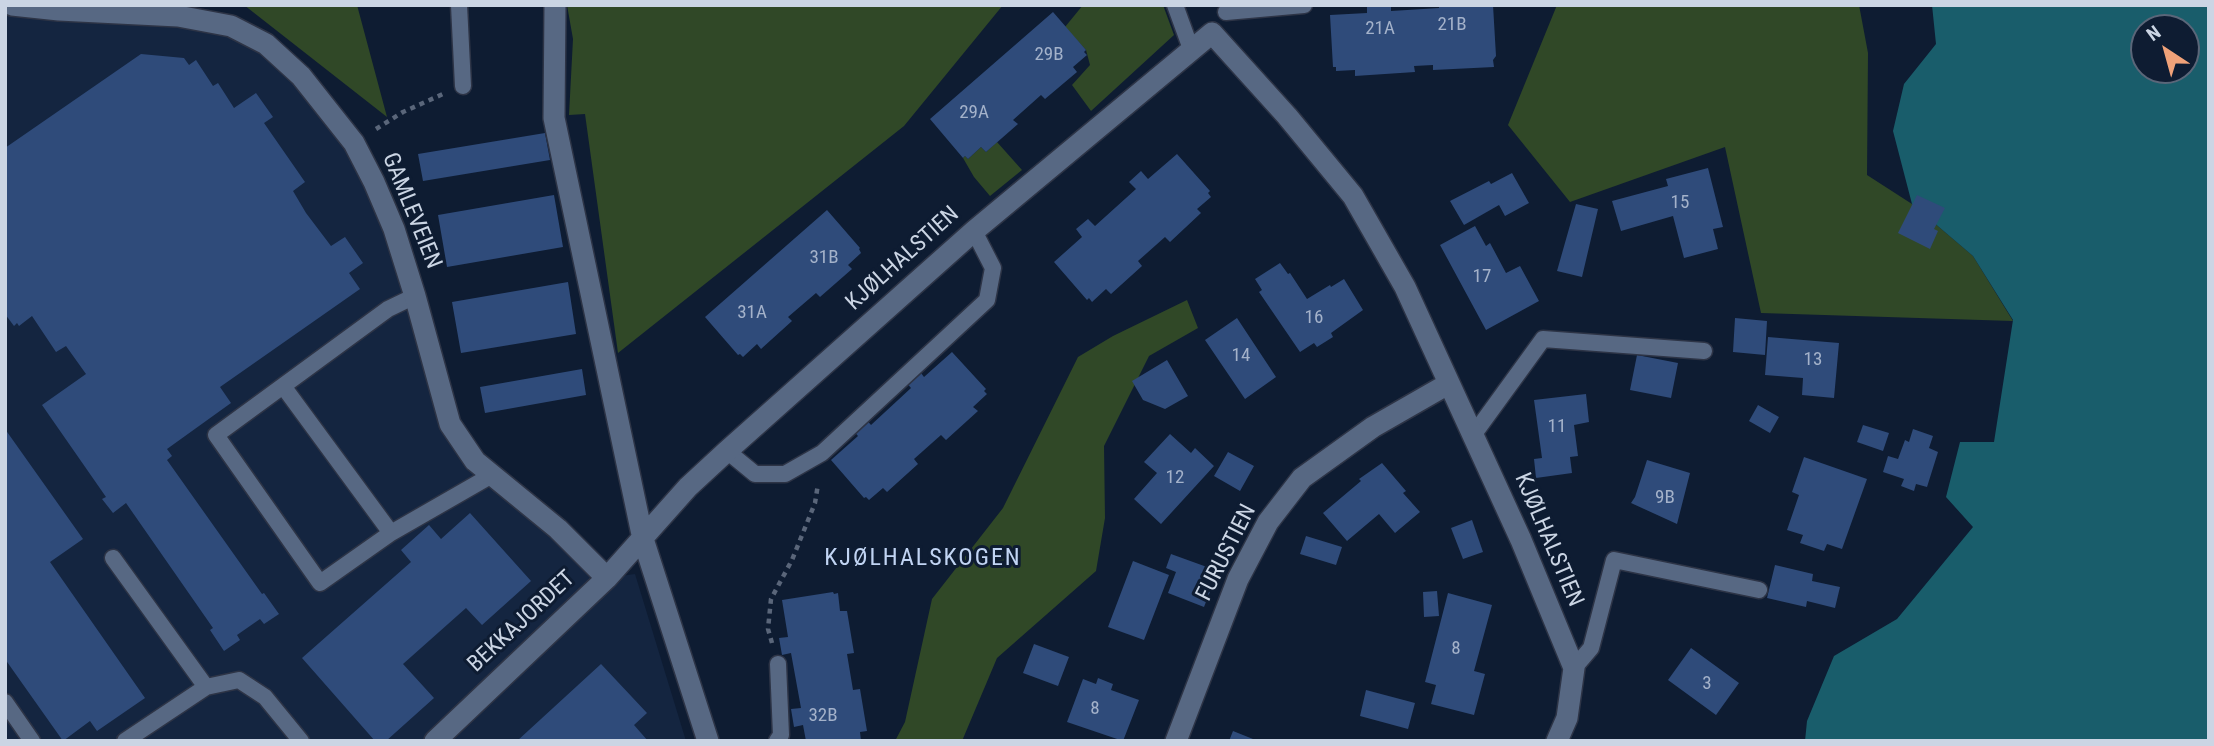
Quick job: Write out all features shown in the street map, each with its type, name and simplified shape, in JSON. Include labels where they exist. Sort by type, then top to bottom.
[{"type":"street","name":"GAMLEVEIEN","points":[[12,5],[178,16],[231,26],[266,44],[300,76],[354,143],[374,182],[394,229],[450,424],[475,461],[558,529],[607,578]]},
{"type":"street","points":[[555,5],[554,118],[643,539],[708,741]]},
{"type":"street","name":"KJØLHALSTIEN","points":[[643,539],[688,487],[974,231],[1212,33],[1287,116],[1353,196],[1405,287],[1448,384],[1474,434],[1574,668],[1567,718],[1557,741]]},
{"type":"street","name":"FURUSTIEN","points":[[1176,741],[1238,579],[1268,522],[1302,478],[1373,427],[1448,384]]},
{"type":"street","name":"BEKKAJORDET","points":[[435,741],[607,578],[643,539]]},
{"type":"lane","points":[[459,5],[463,86]]},
{"type":"lane","points":[[1175,5],[1191,49]]},
{"type":"lane","name":"KJØLHALSTIEN","points":[[1212,33],[1228,8],[1304,5]]},
{"type":"lane","points":[[727,451],[755,474],[785,474],[822,453],[987,300],[993,268],[974,231]]},
{"type":"lane","points":[[415,296],[388,309],[216,435],[320,583],[391,533],[492,475]]},
{"type":"lane","points":[[1474,434],[1544,339],[1704,351]]},
{"type":"lane","points":[[284,386],[391,533]]},
{"type":"lane","points":[[113,558],[205,687]]},
{"type":"lane","name":"KJØLHALSTIEN","points":[[1574,668],[1591,648],[1614,560],[1759,590]]},
{"type":"lane","points":[[777,741],[781,735],[778,664]]},
{"type":"lane","points":[[125,741],[205,687],[239,680],[265,696],[302,741]]},
{"type":"lane","points":[[5,702],[32,741]]},
{"type":"path","points":[[354,143],[403,112],[463,86]]},
{"type":"path","points":[[778,664],[768,629],[771,599],[792,560],[815,503],[822,453]]},
{"type":"shaded area","points":[[5,5],[231,26],[301,76],[354,143],[450,424],[606,578],[635,574],[686,741],[5,741]]},
{"type":"shaded area","points":[[244,5],[357,5],[387,117]]},
{"type":"shaded area","points":[[567,5],[1003,5],[904,126],[618,353],[585,114],[569,115],[573,39]]},
{"type":"shaded area","points":[[1083,5],[1163,5],[1174,35],[1091,111],[1072,85],[1090,65],[1086,50],[1065,27]]},
{"type":"shaded area","points":[[1557,5],[1859,5],[1868,53],[1867,175],[1912,204],[1973,256],[2013,321],[1761,313],[1725,147],[1570,202],[1508,125]]},
{"type":"shaded area","points":[[1932,5],[2209,5],[2209,741],[1805,741],[1807,721],[1834,656],[1897,619],[1973,527],[1946,497],[1960,442],[1994,442],[2013,320],[1973,256],[1912,204],[1893,131],[1904,84],[1936,44]]},
{"type":"shaded area","points":[[997,142],[1022,170],[990,196],[963,158],[965,156],[968,159],[981,147],[986,152]]},
{"type":"shaded area","points":[[1187,300],[1198,328],[1149,356],[1104,446],[1105,518],[1096,571],[997,658],[962,741],[895,741],[905,722],[932,599],[1003,508],[1078,357],[1113,336]]},
{"type":"building","points":[[1367,5],[1391,5],[1391,11],[1439,8],[1439,5],[1493,5],[1496,56],[1493,60],[1494,67],[1433,70],[1433,65],[1414,66],[1415,72],[1355,76],[1355,70],[1336,71],[1336,67],[1333,67],[1330,15],[1367,13]]},
{"type":"building","points":[[1053,12],[1086,50],[1084,52],[1087,55],[1073,67],[1077,72],[1045,99],[1041,95],[1013,120],[1018,124],[986,152],[981,147],[968,159],[965,156],[963,158],[930,119]]},
{"type":"building","points":[[141,54],[184,58],[189,65],[196,60],[213,86],[218,83],[234,108],[256,93],[273,117],[264,123],[305,182],[293,191],[306,213],[331,246],[345,237],[363,263],[349,273],[360,289],[220,387],[231,403],[167,449],[172,456],[167,460],[279,614],[264,624],[260,619],[237,635],[240,640],[224,651],[210,630],[213,628],[126,503],[113,513],[102,499],[106,497],[42,405],[86,374],[66,346],[56,352],[32,316],[19,326],[17,323],[14,326],[5,314],[5,148]]},
{"type":"building","points":[[545,133],[550,160],[423,181],[418,154]]},
{"type":"building","points":[[1177,154],[1210,191],[1208,193],[1211,197],[1197,209],[1201,213],[1170,242],[1165,237],[1138,261],[1142,266],[1111,294],[1106,289],[1092,302],[1089,298],[1087,300],[1054,262],[1082,237],[1076,229],[1088,219],[1095,226],[1136,189],[1129,182],[1141,171],[1148,179]]},
{"type":"building","points":[[1708,168],[1723,227],[1713,229],[1718,249],[1684,258],[1673,216],[1621,231],[1612,201],[1668,186],[1666,179]]},
{"type":"building","points":[[1512,173],[1529,203],[1505,216],[1499,205],[1464,225],[1450,201],[1489,181],[1491,184]]},
{"type":"building","points":[[554,195],[563,247],[447,267],[438,215]]},
{"type":"building","points":[[1917,195],[1945,208],[1934,229],[1938,231],[1930,249],[1898,233]]},
{"type":"building","points":[[1576,204],[1598,209],[1582,277],[1557,271]]},
{"type":"building","points":[[827,210],[860,248],[861,253],[848,265],[852,269],[820,297],[816,293],[788,317],[792,321],[761,349],[757,344],[743,357],[738,355],[705,317]]},
{"type":"building","points":[[1475,226],[1486,246],[1490,243],[1506,273],[1520,266],[1539,301],[1486,330],[1440,245]]},
{"type":"building","points":[[1280,263],[1307,299],[1344,279],[1363,310],[1331,333],[1333,337],[1317,347],[1314,343],[1300,352],[1259,292],[1262,290],[1255,279]]},
{"type":"building","points":[[568,282],[576,334],[461,353],[452,302]]},
{"type":"building","points":[[1237,318],[1276,377],[1245,399],[1205,340]]},
{"type":"building","points":[[1735,318],[1767,321],[1765,355],[1733,352]]},
{"type":"building","points":[[1768,337],[1839,343],[1834,398],[1802,395],[1803,378],[1765,375]]},
{"type":"building","points":[[952,352],[986,389],[984,391],[987,394],[973,407],[978,411],[946,440],[941,435],[914,459],[918,464],[887,492],[883,488],[869,500],[864,498],[831,460],[858,436],[851,428],[864,417],[871,425],[911,388],[905,381],[918,369],[924,377]]},
{"type":"building","points":[[1637,355],[1678,363],[1671,398],[1630,390]]},
{"type":"building","points":[[1167,360],[1188,396],[1165,409],[1143,400],[1132,381]]},
{"type":"building","points":[[582,369],[586,395],[485,413],[480,387]]},
{"type":"building","points":[[1586,394],[1589,422],[1574,425],[1578,456],[1570,457],[1572,473],[1536,478],[1534,459],[1542,458],[1534,400]]},
{"type":"building","points":[[1758,405],[1779,417],[1770,433],[1749,421]]},
{"type":"building","points":[[1863,425],[1889,433],[1883,451],[1857,442]]},
{"type":"building","points":[[5,429],[83,539],[50,562],[145,698],[97,731],[90,721],[63,741],[5,659]]},
{"type":"building","points":[[1913,429],[1933,436],[1929,448],[1938,452],[1927,487],[1916,484],[1914,491],[1901,486],[1904,479],[1883,472],[1888,456],[1898,459],[1905,440],[1909,442]]},
{"type":"building","points":[[1170,434],[1191,453],[1195,448],[1214,466],[1161,524],[1134,499],[1157,473],[1144,462]]},
{"type":"building","points":[[1228,452],[1254,466],[1240,491],[1214,476]]},
{"type":"building","points":[[1804,457],[1867,479],[1842,549],[1827,544],[1824,551],[1800,543],[1803,535],[1787,530],[1799,495],[1792,492]]},
{"type":"building","points":[[1647,460],[1690,473],[1677,524],[1631,503]]},
{"type":"building","points":[[1382,463],[1420,512],[1395,533],[1379,514],[1347,541],[1323,513],[1361,481],[1359,479]]},
{"type":"building","points":[[470,513],[531,581],[482,625],[466,608],[403,664],[434,698],[386,741],[375,741],[302,658],[411,562],[401,550],[429,525],[441,539]]},
{"type":"building","points":[[1472,520],[1483,552],[1463,559],[1451,528]]},
{"type":"building","points":[[1306,536],[1342,547],[1336,565],[1300,554]]},
{"type":"building","points":[[1171,554],[1218,571],[1204,607],[1168,593],[1176,572],[1166,568]]},
{"type":"building","points":[[1133,561],[1169,575],[1144,640],[1108,627]]},
{"type":"building","points":[[1775,565],[1813,574],[1812,581],[1840,587],[1835,608],[1807,601],[1806,607],[1767,598]]},
{"type":"building","points":[[1437,591],[1439,616],[1424,617],[1423,592]]},
{"type":"building","points":[[838,593],[840,611],[847,611],[854,653],[847,654],[853,690],[860,689],[867,731],[860,732],[861,741],[806,741],[803,725],[794,727],[791,709],[801,708],[791,653],[782,655],[779,638],[788,637],[782,600]]},
{"type":"building","points":[[1448,593],[1492,605],[1474,671],[1485,674],[1474,715],[1431,704],[1436,685],[1425,682]]},
{"type":"building","points":[[1034,644],[1069,657],[1058,686],[1023,673]]},
{"type":"building","points":[[1691,648],[1739,683],[1716,715],[1668,680]]},
{"type":"building","points":[[601,664],[647,713],[634,725],[648,741],[517,741]]},
{"type":"building","points":[[1098,678],[1113,684],[1111,690],[1139,700],[1123,741],[1067,722],[1083,679],[1096,684]]},
{"type":"building","points":[[1366,690],[1415,703],[1408,729],[1360,716]]},
{"type":"building","points":[[1233,731],[1258,741],[1229,741]]},
{"type":"district","name":"KJØLHALSKOGEN","points":[[923,559]]}]
